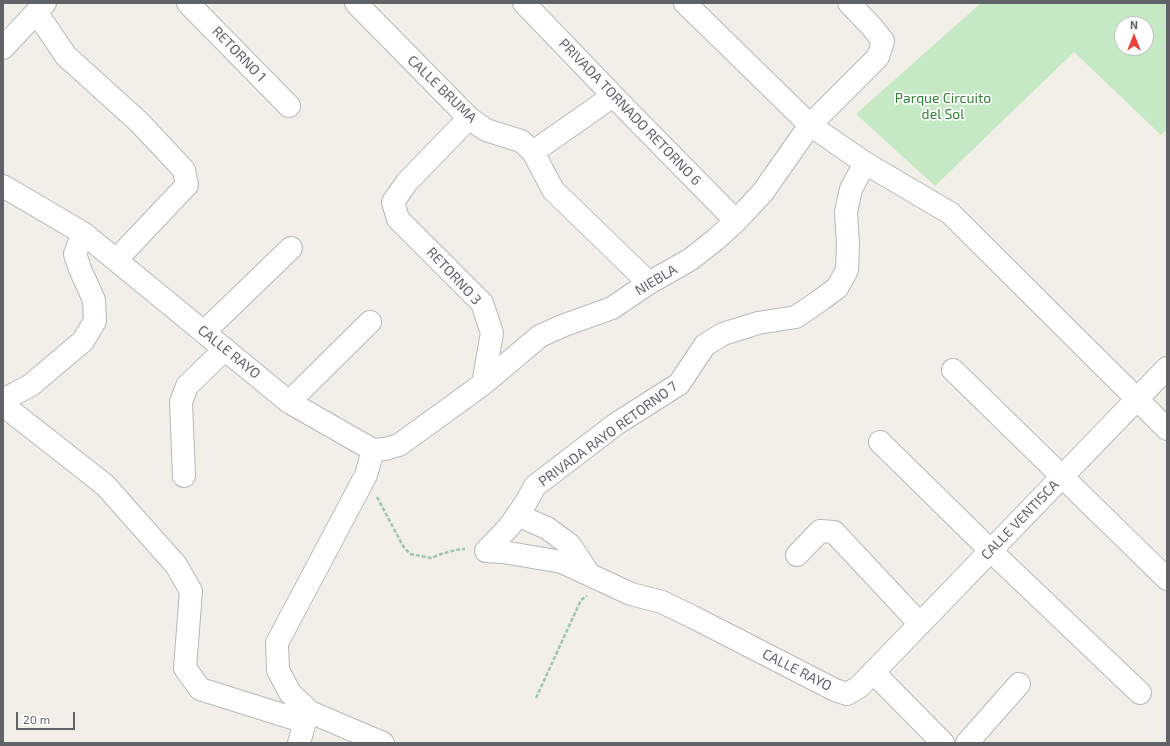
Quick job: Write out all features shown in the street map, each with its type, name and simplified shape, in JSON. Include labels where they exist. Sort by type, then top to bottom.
[{"type":"street","name":"RETORNO 1","points":[[188,3],[289,106]]},
{"type":"street","name":"CALLE BRUMA","points":[[356,3],[469,118],[486,130],[521,141],[533,152],[553,190],[649,283]]},
{"type":"street","name":"PRIVADA TORNADO RETORNO 6","points":[[524,3],[736,221]]},
{"type":"street","points":[[685,3],[810,125],[865,163],[950,213],[1167,429]]},
{"type":"street","name":"NIEBLA","points":[[373,450],[385,449],[399,445],[483,384],[540,336],[562,326],[612,308],[649,283],[691,259],[736,221],[763,192],[810,125],[878,57],[883,41],[849,3]]},
{"type":"street","points":[[3,48],[41,8],[66,56],[138,122],[184,170],[188,185],[116,260]]},
{"type":"street","points":[[533,152],[613,96]]},
{"type":"street","name":"RETORNO 3","points":[[469,118],[407,182],[393,202],[398,219],[482,303],[492,334],[483,384]]},
{"type":"street","name":"PRIVADA RAYO RETORNO 7","points":[[486,551],[509,527],[534,486],[616,424],[679,384],[705,345],[723,334],[758,323],[796,317],[837,288],[847,270],[848,244],[846,212],[851,188],[865,163]]},
{"type":"street","name":"CALLE RAYO","points":[[3,186],[83,233],[289,402],[373,450]]},
{"type":"street","points":[[3,400],[31,385],[83,341],[95,320],[94,300],[75,254],[83,233]]},
{"type":"street","points":[[204,332],[291,248]]},
{"type":"street","points":[[289,402],[370,322]]},
{"type":"street","points":[[184,476],[181,402],[188,386],[225,349]]},
{"type":"street","name":"CALLE VENTISCA","points":[[873,672],[1167,368]]},
{"type":"street","points":[[953,370],[1167,579]]},
{"type":"street","points":[[3,405],[105,485],[176,565],[191,591],[185,668],[200,689],[308,717],[383,743]]},
{"type":"street","points":[[880,442],[991,551],[1140,693]]},
{"type":"street","points":[[308,717],[290,694],[278,670],[277,642],[366,475],[373,450]]},
{"type":"street","points":[[517,515],[547,528],[570,545],[589,574]]},
{"type":"street","points":[[797,555],[820,531],[834,532],[920,624]]},
{"type":"street","points":[[486,551],[503,552],[562,562],[612,585]]},
{"type":"street","name":"CALLE RAYO","points":[[612,585],[631,594],[662,602],[835,690],[847,694],[859,687],[873,672]]},
{"type":"street","points":[[873,672],[943,743]]},
{"type":"street","points":[[967,743],[1019,684]]},
{"type":"street","points":[[299,743],[308,717]]},
{"type":"path","points":[[366,475],[403,546],[410,554],[431,558],[461,549],[486,551]]},
{"type":"path","points":[[536,698],[581,600],[593,590],[612,585]]},
{"type":"green space","name":"Parque Circuito del Sol","points":[[981,3],[1167,3],[1167,129],[1161,135],[1074,52],[935,186],[856,114]]}]
